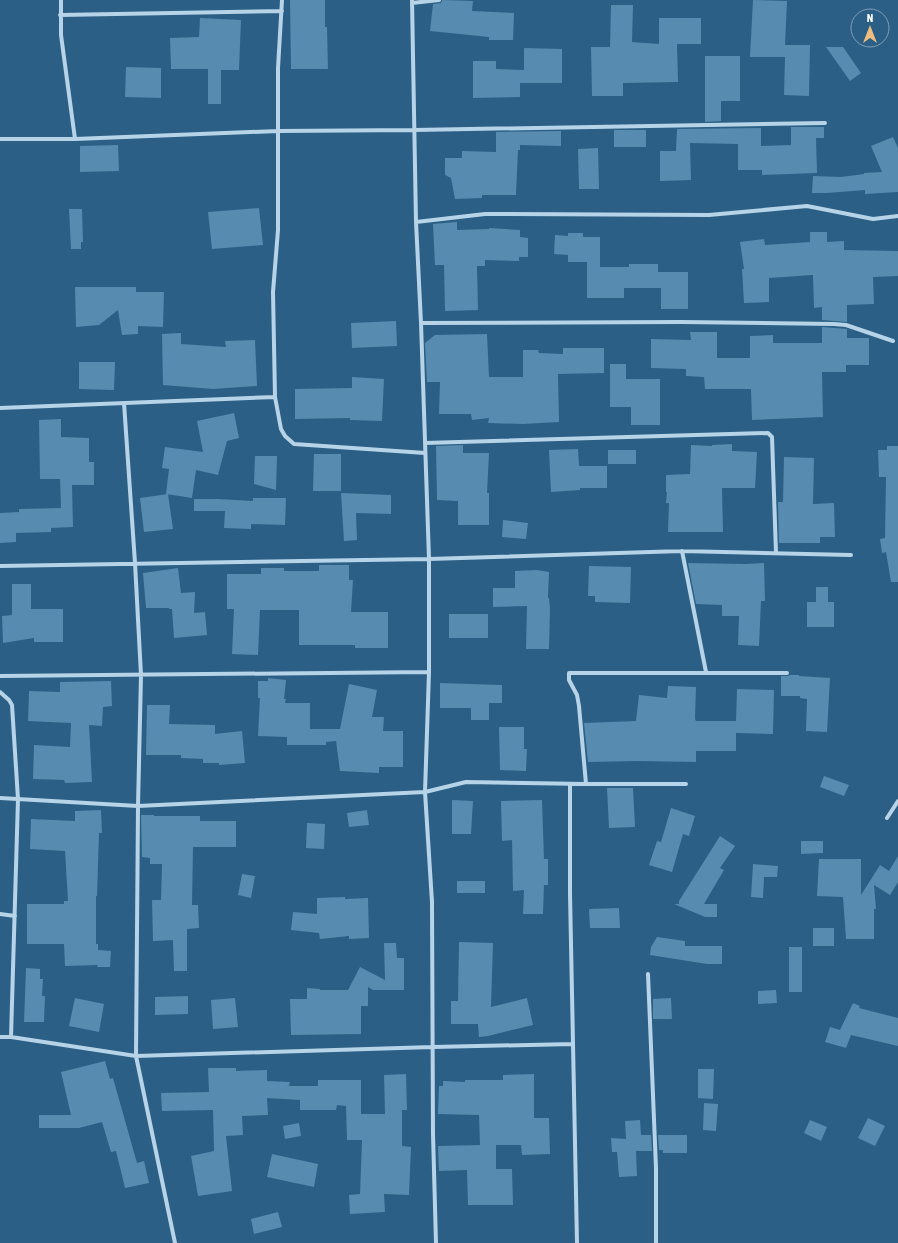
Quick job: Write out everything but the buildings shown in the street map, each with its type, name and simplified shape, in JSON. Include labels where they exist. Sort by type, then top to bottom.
[{"type":"street","points":[[61,0],[61,35],[75,139]]},
{"type":"street","points":[[282,0],[278,68],[278,230],[273,292],[275,397],[281,429],[285,436],[294,444],[425,453]]},
{"type":"street","points":[[436,1243],[433,1134],[432,902],[425,792],[429,672],[428,559],[421,323],[416,222],[412,1],[439,0]]},
{"type":"street","points":[[60,15],[282,11]]},
{"type":"street","points":[[0,139],[75,139],[278,131],[825,123]]},
{"type":"street","points":[[416,222],[485,214],[708,215],[807,206],[873,220],[898,216]]},
{"type":"street","points":[[421,323],[681,322],[834,324],[851,327],[893,341]]},
{"type":"street","points":[[0,408],[275,397]]},
{"type":"street","points":[[124,403],[141,675],[138,806],[136,1056],[175,1243]]},
{"type":"street","points":[[425,442],[768,433],[772,437],[776,553]]},
{"type":"street","points":[[0,566],[428,559],[682,551],[851,555]]},
{"type":"street","points":[[682,551],[706,672]]},
{"type":"street","points":[[0,676],[429,672]]},
{"type":"street","points":[[586,784],[579,706],[577,695],[569,680],[569,673],[787,673]]},
{"type":"street","points":[[0,692],[12,705],[18,799],[11,1037]]},
{"type":"street","points":[[0,798],[138,806],[425,792],[466,782],[686,784]]},
{"type":"street","points":[[570,784],[577,1243]]},
{"type":"street","points":[[887,818],[898,801]]},
{"type":"street","points":[[0,914],[15,916]]},
{"type":"street","points":[[648,974],[656,1168],[656,1243]]},
{"type":"street","points":[[0,1037],[11,1037],[136,1056],[573,1044]]}]
